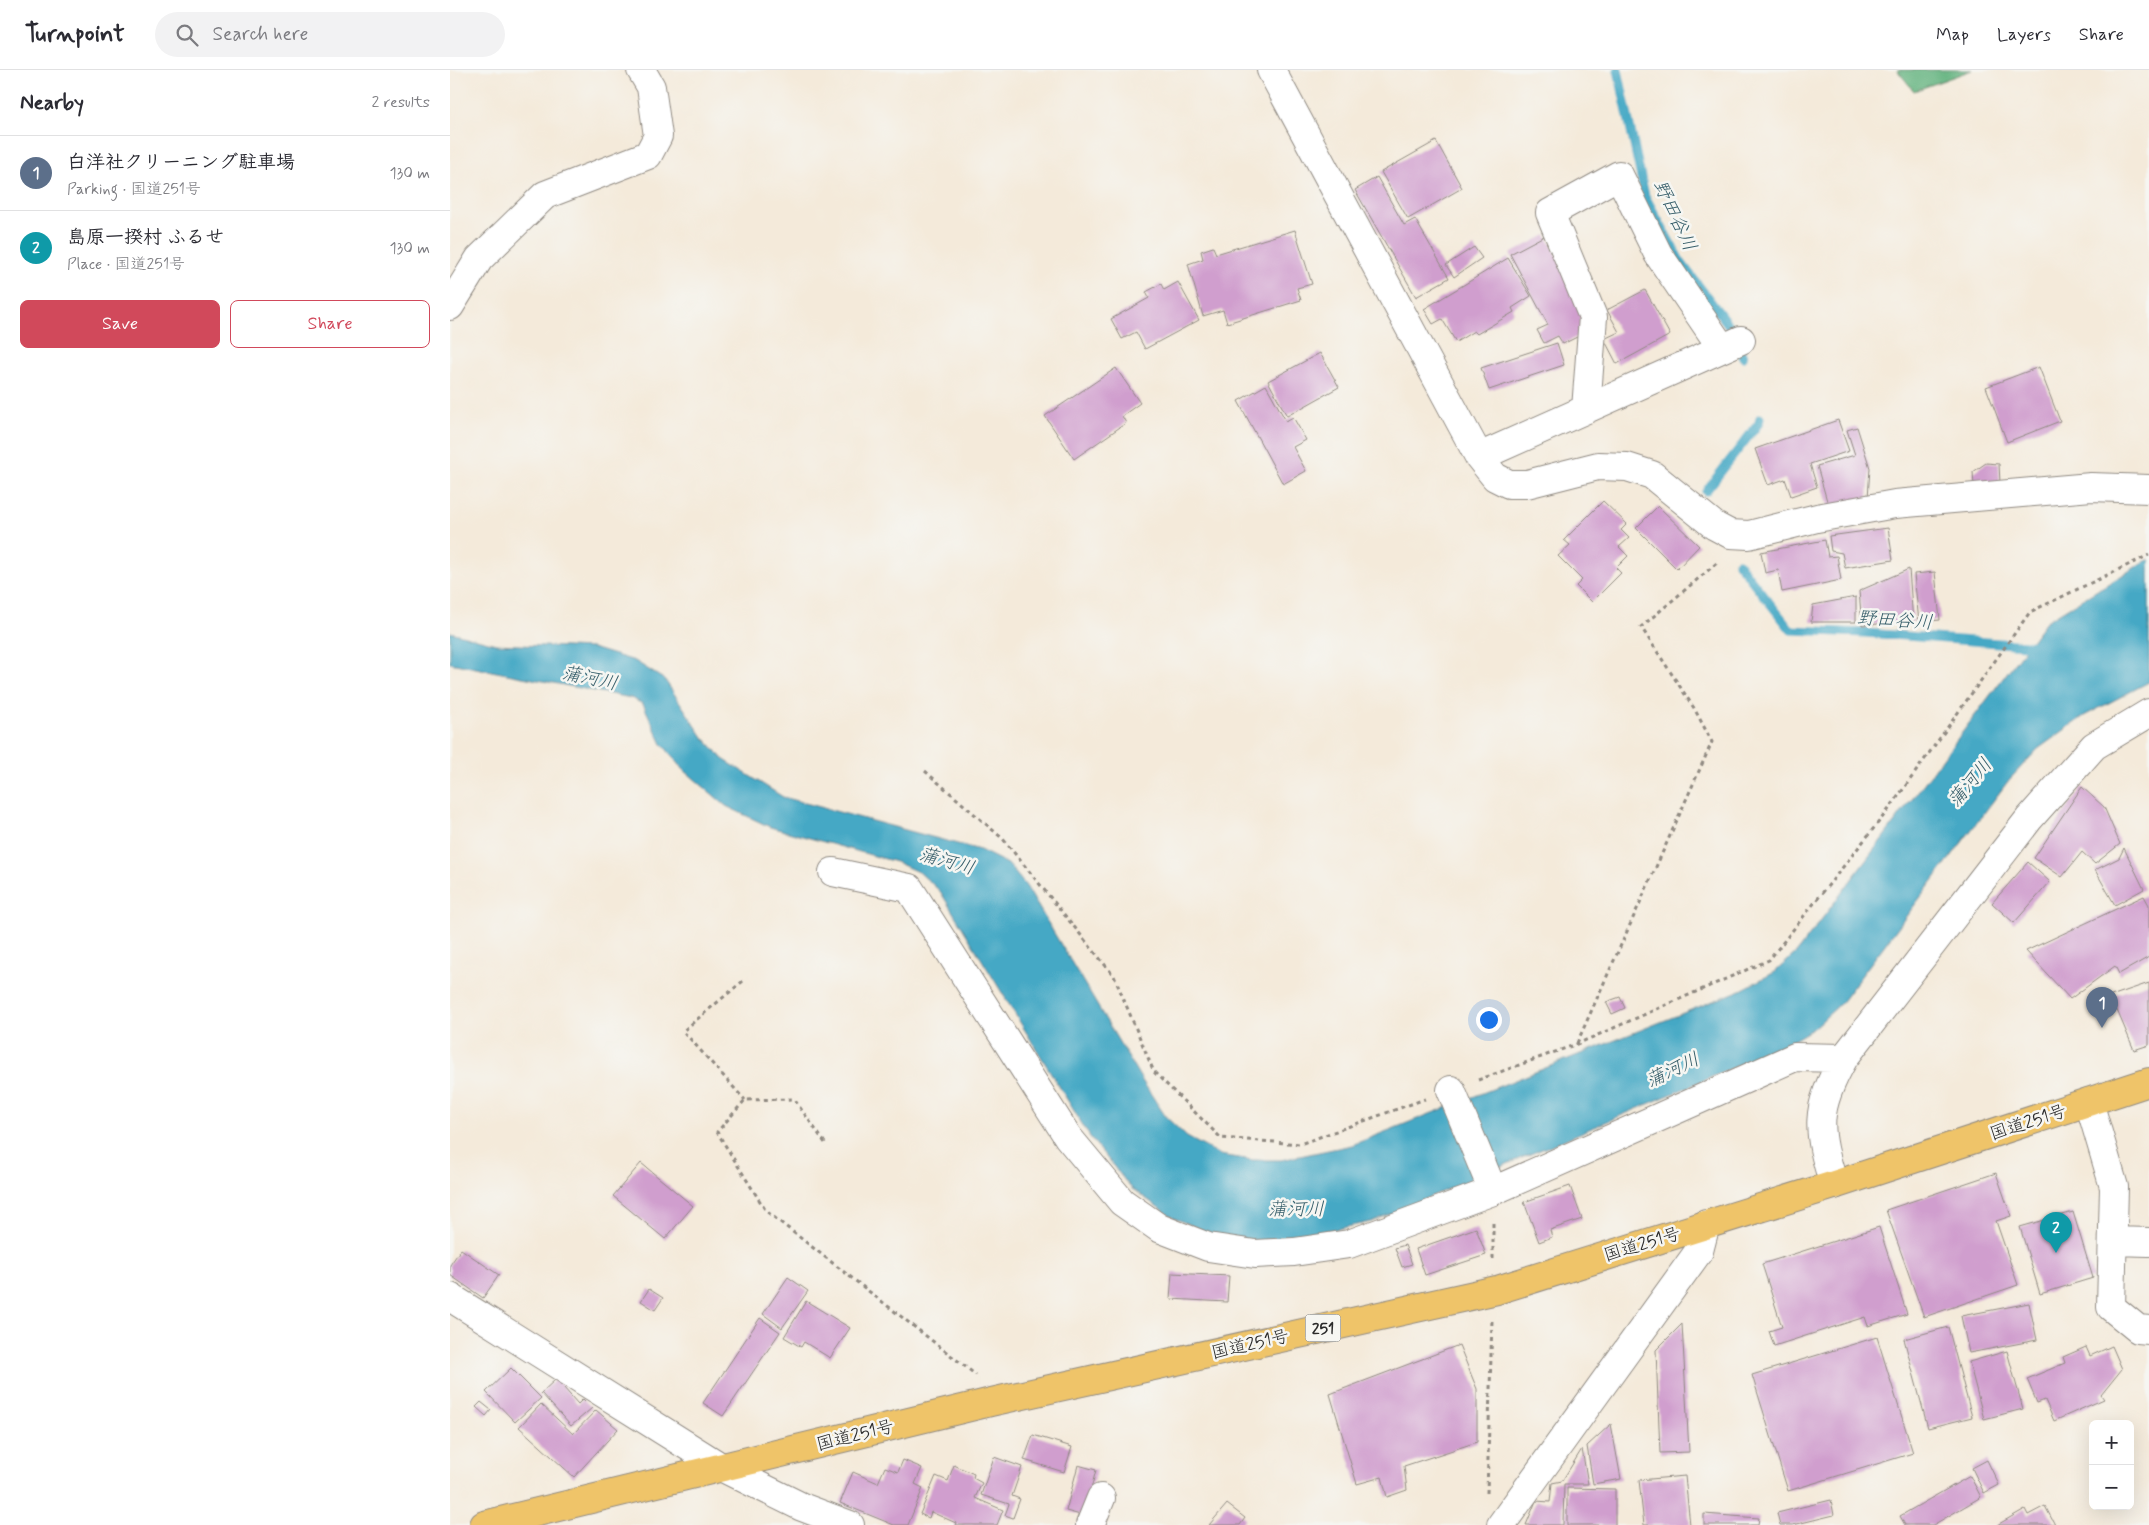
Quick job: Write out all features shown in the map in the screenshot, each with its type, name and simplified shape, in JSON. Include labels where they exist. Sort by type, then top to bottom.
[{"type":"highway","name":"国道251号","points":[[484,1525],[991,1402],[1497,1290],[1834,1185],[2149,1082]]},
{"type":"street","points":[[450,306],[479,259],[545,195],[648,155],[658,136],[651,87],[641,70]]},
{"type":"street","points":[[1271,70],[1479,457],[1495,477],[1509,484],[1527,484],[1598,466],[1627,468],[1652,474],[1715,526],[1730,534],[1749,535],[1817,518],[1895,504],[2091,487],[2149,489]]},
{"type":"street","points":[[1479,457],[1731,344],[1658,254],[1619,175],[1550,213],[1593,317],[1586,409]]},
{"type":"street","points":[[1834,1185],[1822,1146],[1820,1122],[1823,1101],[1830,1082],[1844,1058],[2048,797],[2094,746],[2149,713]]},
{"type":"street","points":[[833,872],[909,888],[1068,1137],[1122,1202],[1159,1228],[1208,1247],[1255,1254],[1294,1252],[1349,1244],[1492,1188],[1795,1057],[1844,1058]]},
{"type":"street","points":[[1453,1095],[1492,1188]]},
{"type":"street","points":[[2088,1102],[2114,1187],[2111,1307],[2138,1329],[2149,1330]]},
{"type":"street","points":[[1501,1525],[1699,1251],[1706,1224]]},
{"type":"street","points":[[2113,1240],[2149,1242]]},
{"type":"street","points":[[450,1296],[721,1467],[802,1507],[850,1525]]},
{"type":"street","points":[[1090,1525],[1101,1498]]},
{"type":"path","points":[[1577,1044],[1712,742],[1694,708],[1641,628],[1749,535]]},
{"type":"path","points":[[926,771],[1003,839],[1114,976],[1154,1072],[1220,1138],[1300,1144],[1453,1095],[1577,1044],[1769,960],[1889,809],[2030,612],[2149,554]]},
{"type":"path","points":[[743,981],[683,1032],[745,1100]]},
{"type":"path","points":[[825,1143],[794,1099],[745,1100],[717,1132],[766,1211],[984,1382],[991,1402]]},
{"type":"path","points":[[1493,1231],[1493,1259]]},
{"type":"path","points":[[1487,1497],[1492,1311]]},
{"type":"green space","points":[[1897,70],[1972,70],[1914,91]]},
{"type":"water","name":"蒲河川","points":[[2149,559],[2149,682],[2084,716],[2038,749],[2009,780],[1840,1004],[1814,1028],[1782,1047],[1371,1222],[1297,1237],[1256,1241],[1213,1235],[1172,1217],[1131,1188],[1090,1137],[940,891],[920,873],[896,862],[770,827],[726,806],[684,770],[662,744],[643,704],[631,698],[450,663],[450,632],[496,644],[592,648],[635,661],[665,680],[703,737],[723,759],[783,797],[980,850],[1008,864],[1026,886],[1143,1082],[1166,1117],[1187,1137],[1220,1155],[1252,1160],[1281,1160],[1352,1145],[1741,990],[1775,972],[1797,952],[2046,621]]},
{"type":"building","points":[[1436,141],[1462,188],[1408,219],[1381,172]]},
{"type":"building","points":[[1377,177],[1404,225],[1415,219],[1449,278],[1416,297],[1355,190]]},
{"type":"building","points":[[1295,230],[1312,284],[1297,288],[1301,300],[1227,323],[1223,310],[1203,316],[1188,264],[1203,259],[1201,251],[1213,247],[1216,254]]},
{"type":"building","points":[[1546,235],[1582,301],[1579,336],[1563,344],[1558,336],[1544,343],[1537,330],[1548,325],[1510,254]]},
{"type":"building","points":[[1474,247],[1482,258],[1454,277],[1446,265]]},
{"type":"building","points":[[1508,258],[1531,296],[1512,308],[1514,312],[1477,334],[1474,331],[1456,342],[1442,319],[1433,324],[1424,309]]},
{"type":"building","points":[[1178,282],[1199,320],[1145,349],[1136,332],[1122,339],[1111,319],[1149,298],[1146,292],[1161,284],[1164,290]]},
{"type":"building","points":[[1645,290],[1670,335],[1617,364],[1604,339],[1619,332],[1607,310]]},
{"type":"building","points":[[1557,343],[1564,365],[1489,390],[1481,368]]},
{"type":"building","points":[[1320,353],[1339,387],[1287,416],[1268,381]]},
{"type":"building","points":[[2039,367],[2060,421],[2007,442],[1986,387]]},
{"type":"building","points":[[1116,368],[1140,403],[1122,416],[1126,423],[1074,459],[1045,416]]},
{"type":"building","points":[[1266,385],[1286,421],[1293,417],[1306,440],[1293,447],[1306,471],[1283,484],[1238,401]]},
{"type":"building","points":[[1838,420],[1849,451],[1810,464],[1817,487],[1791,496],[1785,479],[1768,485],[1755,449]]},
{"type":"building","points":[[1857,427],[1870,468],[1868,498],[1829,508],[1817,466],[1855,455],[1847,430]]},
{"type":"building","points":[[1986,463],[1999,464],[2000,483],[1974,486],[1973,472]]},
{"type":"building","points":[[1603,501],[1627,524],[1621,530],[1629,538],[1619,547],[1628,556],[1616,568],[1621,573],[1592,602],[1576,586],[1582,580],[1558,556],[1570,545],[1564,540]]},
{"type":"building","points":[[1658,506],[1699,546],[1677,569],[1636,528]]},
{"type":"building","points":[[1888,528],[1893,560],[1845,568],[1842,553],[1831,551],[1829,536]]},
{"type":"building","points":[[1825,540],[1828,557],[1837,556],[1841,580],[1782,592],[1778,570],[1765,573],[1761,552]]},
{"type":"building","points":[[1909,569],[1913,622],[1862,625],[1859,591]]},
{"type":"building","points":[[1935,572],[1940,620],[1919,622],[1914,574]]},
{"type":"building","points":[[1856,597],[1856,622],[1811,622],[1813,605]]},
{"type":"building","points":[[2082,787],[2104,807],[2120,844],[2095,864],[2082,852],[2062,877],[2034,858]]},
{"type":"building","points":[[2124,848],[2144,889],[2115,905],[2095,870],[2119,858]]},
{"type":"building","points":[[2028,862],[2050,882],[2014,923],[1992,903]]},
{"type":"building","points":[[2144,896],[2149,905],[2149,957],[2119,974],[2115,966],[2070,999],[2026,951]]},
{"type":"building","points":[[2149,983],[2149,1045],[2134,1050],[2111,996]]},
{"type":"building","points":[[1620,997],[1625,1008],[1612,1014],[1606,1002]]},
{"type":"building","points":[[641,1163],[693,1206],[665,1239],[613,1196]]},
{"type":"building","points":[[1996,1173],[2011,1216],[1996,1221],[2018,1285],[1924,1317],[1886,1210]]},
{"type":"building","points":[[1570,1186],[1582,1219],[1550,1230],[1552,1237],[1539,1242],[1524,1202]]},
{"type":"building","points":[[2073,1212],[2093,1278],[2040,1294],[2020,1227]]},
{"type":"building","points":[[1879,1227],[1907,1314],[1868,1326],[1865,1317],[1774,1346],[1769,1331],[1782,1327],[1762,1264]]},
{"type":"building","points":[[1476,1228],[1486,1255],[1425,1275],[1416,1249]]},
{"type":"building","points":[[1405,1245],[1412,1264],[1402,1267],[1395,1248]]},
{"type":"building","points":[[461,1249],[499,1275],[483,1298],[450,1275],[450,1265]]},
{"type":"building","points":[[1172,1273],[1229,1276],[1227,1302],[1170,1299]]},
{"type":"building","points":[[788,1277],[808,1291],[782,1328],[763,1314]]},
{"type":"building","points":[[649,1289],[663,1298],[655,1310],[641,1301]]},
{"type":"building","points":[[806,1301],[850,1328],[830,1358],[804,1342],[801,1347],[784,1337]]},
{"type":"building","points":[[2029,1303],[2037,1340],[1969,1353],[1961,1316]]},
{"type":"building","points":[[760,1318],[780,1332],[723,1416],[703,1403]]},
{"type":"building","points":[[1682,1324],[1689,1452],[1660,1453],[1656,1350]]},
{"type":"building","points":[[1948,1327],[1972,1417],[1928,1428],[1904,1339]]},
{"type":"building","points":[[1877,1337],[1913,1453],[1788,1491],[1752,1375]]},
{"type":"building","points":[[1459,1345],[1477,1389],[1477,1442],[1404,1466],[1407,1490],[1387,1497],[1382,1477],[1357,1484],[1330,1394]]},
{"type":"building","points":[[2112,1346],[2122,1369],[2101,1395],[2104,1399],[2054,1421],[2045,1400],[2037,1403],[2027,1379],[2065,1363],[2063,1357],[2086,1347],[2090,1356]]},
{"type":"building","points":[[2007,1351],[2023,1409],[1984,1419],[1969,1362]]},
{"type":"building","points":[[511,1368],[541,1398],[515,1422],[486,1392]]},
{"type":"building","points":[[556,1379],[578,1404],[583,1399],[592,1408],[571,1426],[541,1393]]},
{"type":"building","points":[[481,1402],[491,1410],[486,1416],[476,1407]]},
{"type":"building","points":[[541,1404],[573,1434],[596,1410],[618,1429],[574,1477],[519,1427]]},
{"type":"building","points":[[1611,1424],[1621,1479],[1593,1484],[1587,1446]]},
{"type":"building","points":[[1033,1435],[1072,1447],[1064,1472],[1024,1460]]},
{"type":"building","points":[[1582,1449],[1588,1484],[1564,1484],[1563,1525],[1526,1525],[1536,1501],[1550,1502],[1552,1483],[1562,1481]]},
{"type":"building","points":[[994,1457],[1022,1467],[1012,1496],[1020,1499],[1013,1518],[1005,1515],[1009,1504],[981,1495]]},
{"type":"building","points":[[903,1460],[922,1468],[915,1484],[923,1488],[908,1525],[894,1525],[840,1503],[853,1472],[878,1483],[885,1467],[898,1472]]},
{"type":"building","points":[[1987,1460],[1999,1485],[1984,1493],[1972,1468]]},
{"type":"building","points":[[954,1465],[974,1474],[973,1478],[982,1483],[975,1498],[1003,1510],[997,1525],[955,1525],[956,1523],[931,1512],[929,1518],[920,1514],[936,1476],[948,1481]]},
{"type":"building","points":[[1078,1465],[1096,1470],[1084,1516],[1066,1511]]},
{"type":"building","points":[[1685,1476],[1690,1525],[1644,1525],[1639,1480]]},
{"type":"building","points":[[1970,1476],[1981,1497],[1933,1525],[1905,1525],[1900,1516]]},
{"type":"building","points":[[1567,1488],[1615,1489],[1615,1525],[1567,1525]]},
{"type":"building","points":[[1831,1500],[1834,1515],[1793,1525],[1780,1525],[1777,1513]]},
{"type":"building","points":[[1227,1504],[1245,1518],[1240,1525],[1209,1525]]},
{"type":"building","points":[[2045,1506],[2055,1525],[1997,1525],[2025,1509],[2028,1515]]},
{"type":"building","points":[[1704,1514],[1759,1518],[1758,1525],[1704,1525]]},
{"type":"waterway","name":"野田谷川","points":[[1618,70],[1645,196],[1680,261],[1730,327],[1743,357]]},
{"type":"waterway","name":"野田谷川","points":[[1706,491],[1759,423],[1760,418]]},
{"type":"waterway","name":"野田谷川","points":[[1738,563],[1791,630],[1866,633],[2039,646]]},
{"type":"place","name":"白洋社クリーニング駐車場","points":[[2102,1028]]},
{"type":"place","name":"島原一揆村 ふるせ","points":[[2056,1253]]}]
